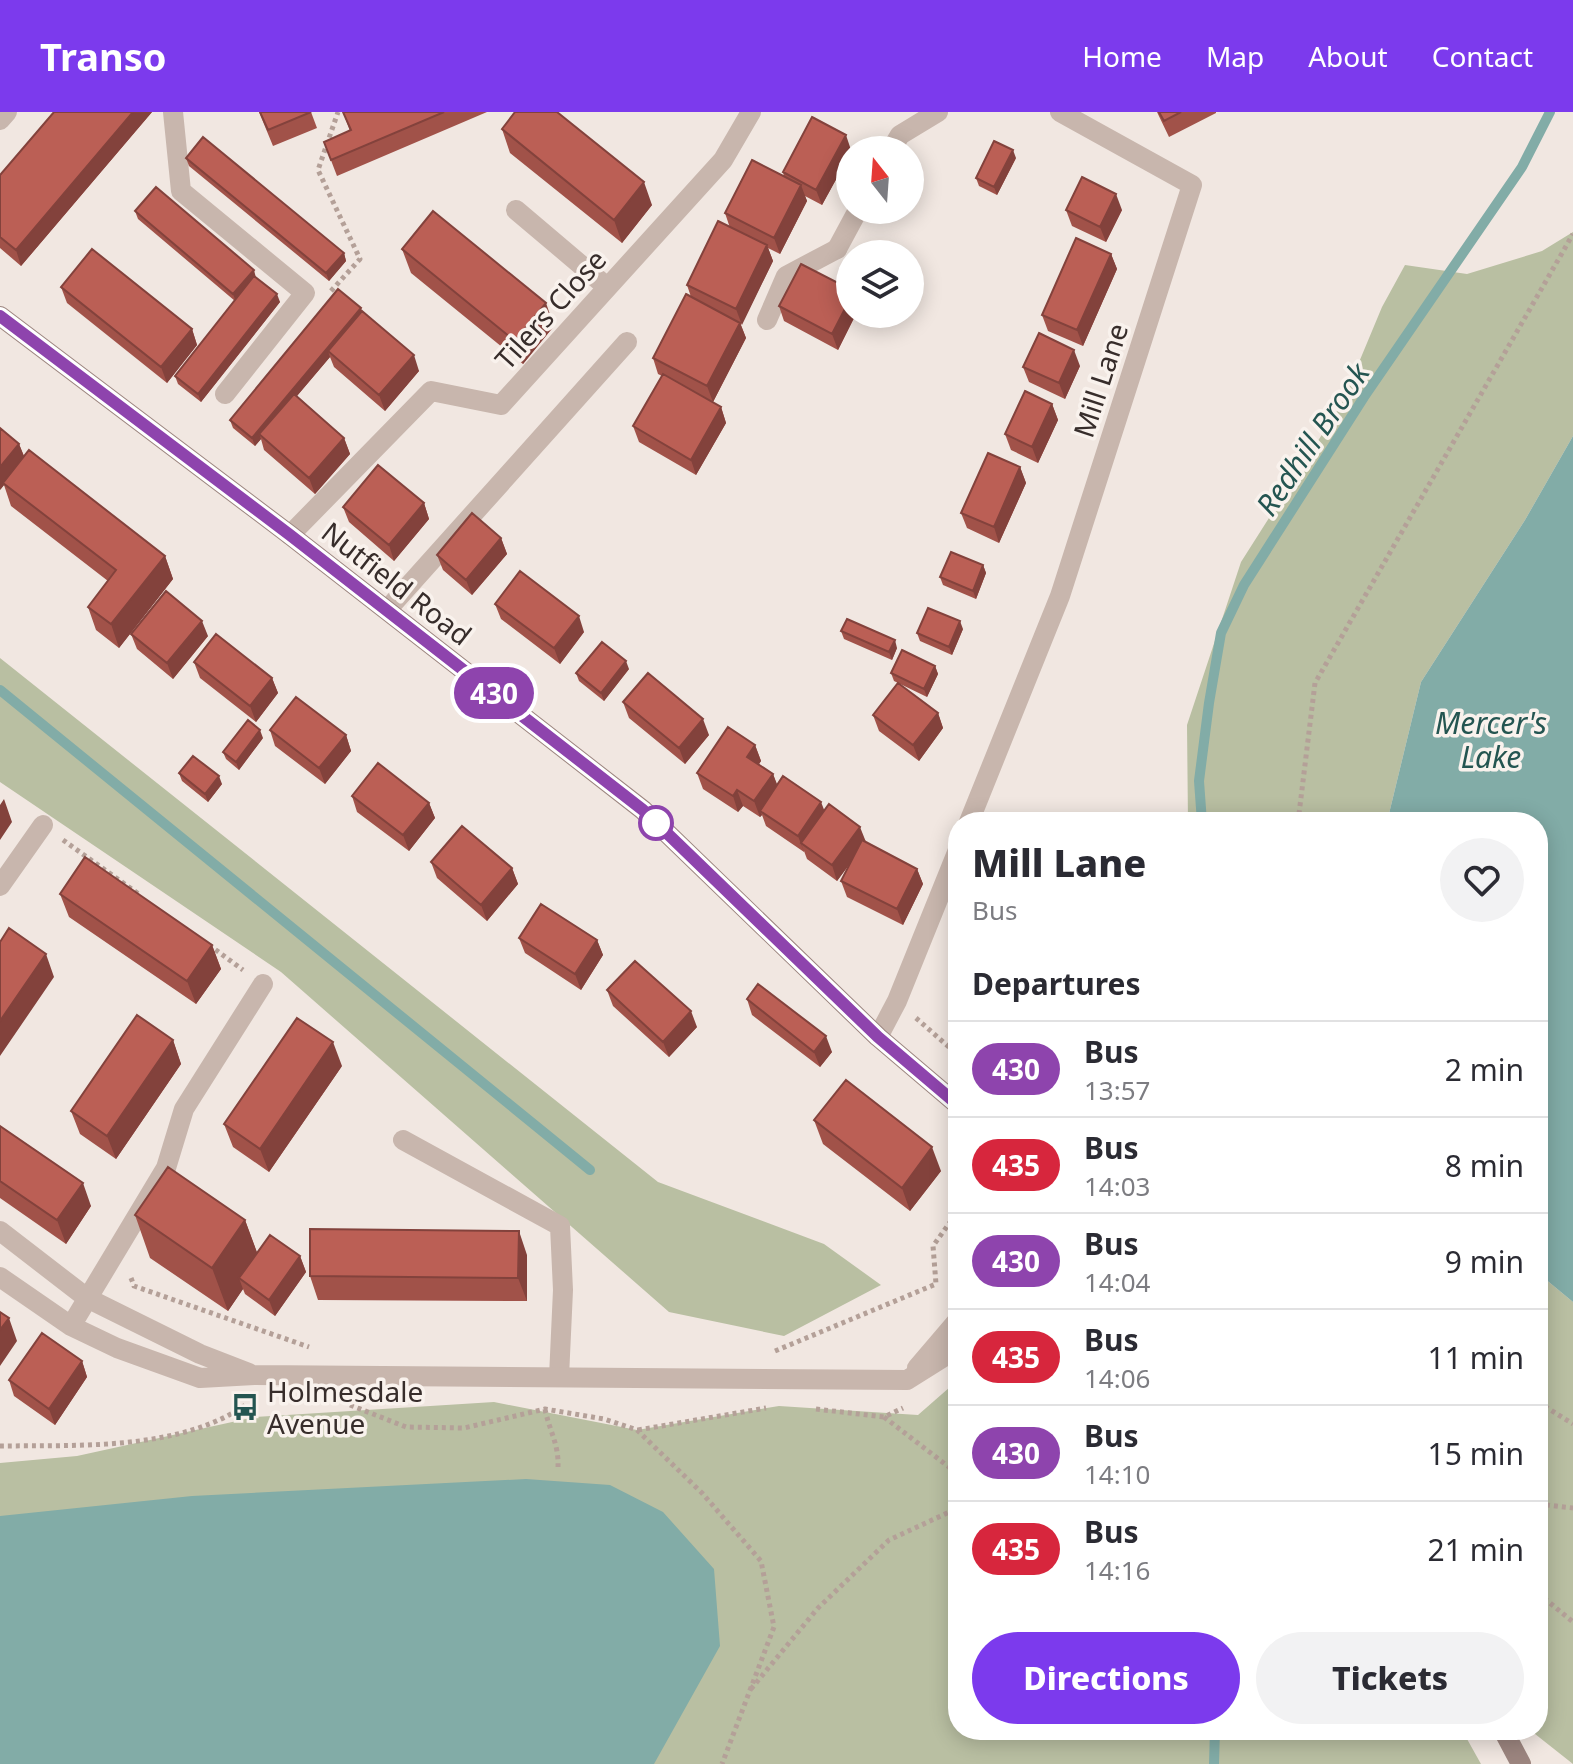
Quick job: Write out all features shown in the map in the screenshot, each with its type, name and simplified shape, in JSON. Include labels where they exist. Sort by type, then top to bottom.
[{"type":"street","points":[[0,120],[7,112]]},
{"type":"street","points":[[173,112],[181,191],[305,293],[225,394]]},
{"type":"street","name":"Tilers Close","points":[[290,535],[431,391],[501,405],[723,160],[751,112]]},
{"type":"street","points":[[899,136],[938,112]]},
{"type":"street","name":"Mill Lane","points":[[973,812],[1060,596],[1192,185],[1060,112]]},
{"type":"street","points":[[516,210],[607,287]]},
{"type":"street","points":[[767,320],[786,276],[837,249],[850,224]]},
{"type":"street","name":"Nutfield Road","points":[[0,316],[290,535],[643,810],[878,1037],[948,1096]]},
{"type":"street","points":[[387,610],[627,342]]},
{"type":"street","points":[[0,886],[43,825]]},
{"type":"street","points":[[878,1037],[897,1001],[948,875]]},
{"type":"street","points":[[71,1326],[166,1168],[184,1109],[263,984]]},
{"type":"street","points":[[403,1140],[560,1226],[563,1290],[559,1377]]},
{"type":"street","points":[[0,1231],[87,1298],[200,1354],[254,1375]]},
{"type":"street","points":[[0,1277],[71,1326],[117,1348],[200,1378],[254,1375],[907,1380],[948,1354]]},
{"type":"street","points":[[907,1380],[948,1332]]},
{"type":"street","points":[[1508,1740],[1521,1764]]},
{"type":"path","points":[[305,293],[332,291],[360,259],[318,170],[338,112]]},
{"type":"path","points":[[1299,812],[1315,683],[1573,234]]},
{"type":"path","points":[[43,825],[146,900]]},
{"type":"path","points":[[198,937],[263,984]]},
{"type":"path","points":[[897,1001],[948,1046]]},
{"type":"path","points":[[762,1356],[936,1284],[933,1246],[948,1225]]},
{"type":"path","points":[[118,1248],[134,1286],[312,1347]]},
{"type":"path","points":[[0,1446],[124,1444],[223,1420],[257,1397]]},
{"type":"path","points":[[343,1402],[406,1427],[464,1428],[545,1409],[604,1419],[637,1430],[702,1493],[761,1561],[774,1627],[722,1764]]},
{"type":"path","points":[[884,1417],[910,1404]]},
{"type":"path","points":[[637,1430],[779,1406]]},
{"type":"path","points":[[804,1407],[884,1417],[948,1466]]},
{"type":"path","points":[[1548,1408],[1573,1424]]},
{"type":"path","points":[[545,1409],[549,1426],[559,1443],[558,1467]]},
{"type":"path","points":[[1548,1505],[1573,1508]]},
{"type":"path","points":[[748,1693],[818,1608],[889,1540],[948,1513]]},
{"type":"path","points":[[1548,1601],[1573,1622]]},
{"type":"green space","points":[[1573,232],[1573,436],[1525,520],[1421,682],[1389,812],[1188,812],[1187,725],[1241,562],[1342,403],[1382,307],[1405,265],[1467,274],[1542,251]]},
{"type":"green space","points":[[0,658],[658,1182],[824,1244],[881,1285],[784,1336],[669,1312],[281,972],[0,782]]},
{"type":"green space","points":[[1548,1281],[1573,1302],[1573,1764],[1543,1740],[1548,1740]]},
{"type":"green space","points":[[948,1389],[948,1740],[1468,1740],[1481,1764],[0,1764],[0,1463],[77,1456],[255,1417],[494,1402],[637,1430],[779,1406],[918,1415]]},
{"type":"water","name":"Mercer's Lake","points":[[1573,436],[1573,1302],[1548,1281],[1548,812],[1389,812],[1421,682],[1525,520]]},
{"type":"water","points":[[526,1479],[610,1485],[663,1512],[714,1569],[720,1646],[654,1764],[0,1764],[0,1516],[192,1496]]},
{"type":"building","points":[[54,112],[133,112],[16,250],[0,237],[0,175]]},
{"type":"building","points":[[260,112],[311,112],[268,130]]},
{"type":"building","points":[[343,112],[444,112],[331,160],[324,142],[351,130]]},
{"type":"building","points":[[515,112],[557,112],[644,182],[614,220],[502,129]]},
{"type":"building","points":[[1159,112],[1181,112],[1164,121]]},
{"type":"building","points":[[812,117],[846,135],[836,136],[836,153],[816,190],[783,172]]},
{"type":"building","points":[[203,137],[344,253],[326,273],[186,158]]},
{"type":"building","points":[[994,141],[1013,150],[994,187],[976,178]]},
{"type":"building","points":[[752,160],[801,185],[774,238],[725,213]]},
{"type":"building","points":[[1082,177],[1116,194],[1100,227],[1066,210]]},
{"type":"building","points":[[156,187],[254,270],[233,294],[135,211]]},
{"type":"building","points":[[433,211],[546,303],[515,341],[402,249]]},
{"type":"building","points":[[718,221],[767,245],[736,309],[687,285]]},
{"type":"building","points":[[1076,238],[1111,254],[1077,330],[1042,315]]},
{"type":"building","points":[[92,249],[192,329],[161,367],[61,287]]},
{"type":"building","points":[[801,264],[836,282],[836,326],[832,334],[779,306]]},
{"type":"building","points":[[254,276],[277,294],[198,394],[175,376]]},
{"type":"building","points":[[338,289],[361,308],[252,438],[230,420]]},
{"type":"building","points":[[686,294],[740,323],[707,386],[653,358]]},
{"type":"building","points":[[362,311],[414,355],[379,395],[328,351]]},
{"type":"building","points":[[1039,333],[1074,350],[1059,383],[1023,367]]},
{"type":"building","points":[[663,374],[721,407],[691,460],[633,426]]},
{"type":"building","points":[[1025,391],[1052,404],[1032,447],[1005,434]]},
{"type":"building","points":[[294,394],[344,438],[309,478],[259,434]]},
{"type":"building","points":[[0,428],[19,444],[0,467]]},
{"type":"building","points":[[29,450],[165,556],[111,624],[88,607],[116,570],[3,483]]},
{"type":"building","points":[[988,453],[1020,467],[994,527],[961,513]]},
{"type":"building","points":[[378,465],[424,503],[389,545],[343,507]]},
{"type":"building","points":[[472,513],[501,538],[466,580],[437,555]]},
{"type":"building","points":[[951,552],[983,565],[973,591],[940,577]]},
{"type":"building","points":[[520,571],[579,616],[554,648],[495,604]]},
{"type":"building","points":[[166,591],[202,621],[167,663],[131,634]]},
{"type":"building","points":[[928,608],[960,621],[949,647],[917,633]]},
{"type":"building","points":[[847,619],[895,640],[889,652],[841,631]]},
{"type":"building","points":[[216,634],[272,678],[250,706],[194,662]]},
{"type":"building","points":[[602,642],[626,661],[601,693],[576,673]]},
{"type":"building","points":[[902,650],[935,666],[924,689],[891,673]]},
{"type":"building","points":[[648,673],[703,719],[679,748],[623,702]]},
{"type":"building","points":[[898,683],[938,713],[913,745],[873,715]]},
{"type":"building","points":[[296,697],[346,735],[319,768],[270,730]]},
{"type":"building","points":[[248,720],[260,730],[236,762],[223,752]]},
{"type":"building","points":[[728,727],[755,745],[747,757],[773,774],[754,801],[737,790],[733,796],[697,773]]},
{"type":"building","points":[[193,756],[219,776],[205,794],[179,773]]},
{"type":"building","points":[[378,763],[429,803],[403,835],[352,796]]},
{"type":"building","points":[[783,776],[821,802],[798,836],[760,811]]},
{"type":"building","points":[[829,804],[860,827],[832,865],[801,843]]},
{"type":"building","points":[[462,826],[512,868],[481,905],[431,862]]},
{"type":"building","points":[[862,840],[917,869],[897,909],[841,881]]},
{"type":"building","points":[[85,857],[212,945],[187,981],[60,894]]},
{"type":"building","points":[[541,904],[597,940],[575,974],[519,938]]},
{"type":"building","points":[[9,928],[46,954],[0,1021],[0,942]]},
{"type":"building","points":[[635,961],[691,1011],[663,1042],[607,990]]},
{"type":"building","points":[[758,984],[826,1036],[814,1052],[747,999]]},
{"type":"building","points":[[137,1015],[173,1040],[107,1136],[71,1111]]},
{"type":"building","points":[[297,1018],[333,1042],[260,1149],[224,1124]]},
{"type":"building","points":[[846,1080],[932,1147],[902,1188],[814,1120]]},
{"type":"building","points":[[0,1126],[83,1183],[57,1220],[0,1181]]},
{"type":"building","points":[[168,1167],[245,1220],[212,1268],[135,1215]]},
{"type":"building","points":[[310,1229],[519,1231],[518,1278],[310,1276]]},
{"type":"building","points":[[270,1235],[300,1256],[269,1300],[239,1278]]},
{"type":"building","points":[[0,1312],[9,1318],[0,1330]]},
{"type":"building","points":[[42,1333],[82,1361],[49,1409],[9,1380]]},
{"type":"waterway","name":"Redhill Brook","points":[[1201,812],[1199,781],[1221,633],[1244,585],[1364,397],[1522,167],[1550,112]]},
{"type":"waterway","points":[[0,690],[590,1170]]},
{"type":"waterway","name":"Redhill Brook","points":[[1214,1764],[1215,1740]]},
{"type":"bus line","name":"430","points":[[0,316],[290,535],[643,810],[878,1037],[948,1096]]},
{"type":"place","name":"Holmesdale Avenue","points":[[245,1407]]}]
